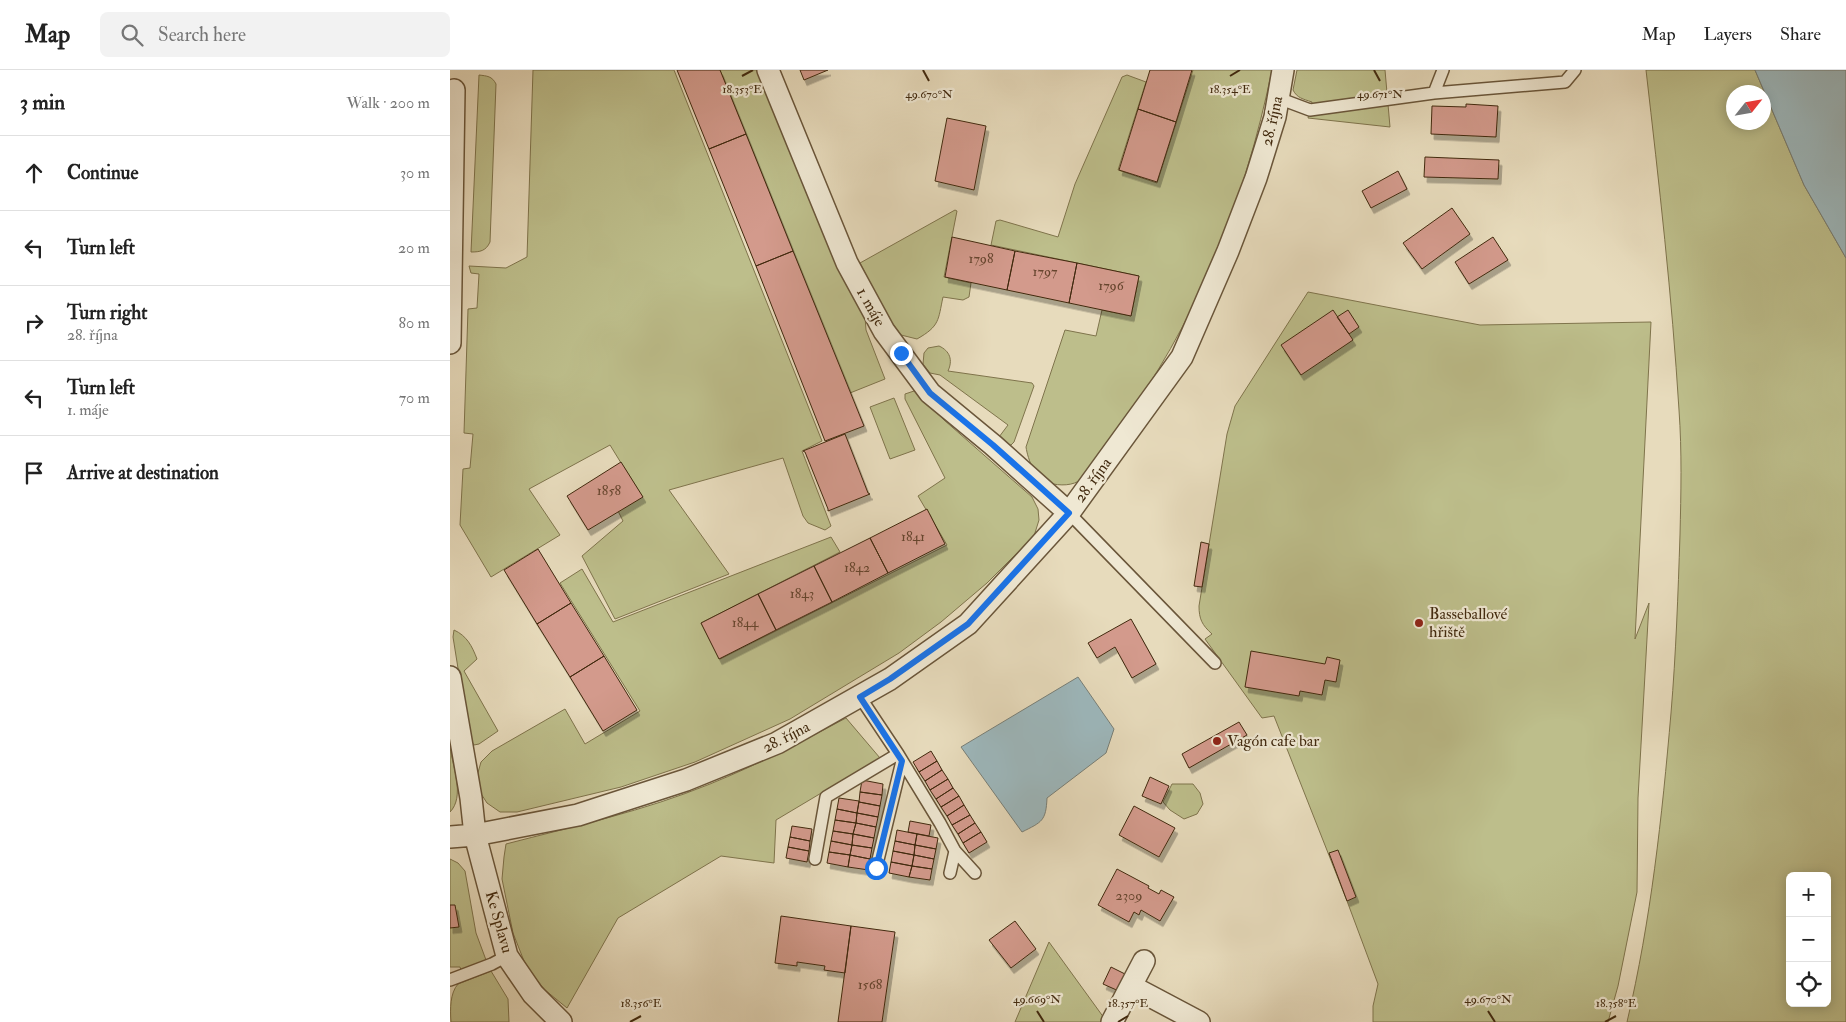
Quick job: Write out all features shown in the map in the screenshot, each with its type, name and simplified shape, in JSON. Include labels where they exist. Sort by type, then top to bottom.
[{"type":"street","name":"1. máje","points":[[768,70],[847,263],[884,331],[930,393],[993,445],[1069,513]]},
{"type":"street","name":"28. října","points":[[450,837],[475,835],[578,815],[686,780],[777,743],[890,679],[968,624],[1069,513],[1182,357],[1228,251],[1256,178],[1275,117],[1283,70]]},
{"type":"street","points":[[450,343],[454,90]]},
{"type":"street","name":"Ke Splavu","points":[[450,677],[471,798],[475,835],[507,956],[533,994],[561,1022]]},
{"type":"street","points":[[1112,1022],[1144,961]]},
{"type":"street","points":[[1131,986],[1199,1022]]},
{"type":"lane","points":[[1434,93],[1443,70]]},
{"type":"lane","points":[[1278,98],[1310,110],[1434,93],[1565,82],[1575,70]]},
{"type":"lane","points":[[1069,513],[1215,663]]},
{"type":"lane","points":[[860,697],[940,823],[954,851],[975,873]]},
{"type":"lane","points":[[815,859],[826,797],[900,758]]},
{"type":"lane","points":[[876,868],[900,758]]},
{"type":"lane","points":[[950,873],[954,851]]},
{"type":"lane","points":[[450,980],[492,964],[507,956]]},
{"type":"green space","points":[[533,70],[674,70],[822,441],[802,451],[831,526],[825,530],[808,523],[803,516],[783,458],[669,490],[729,574],[615,619],[582,556],[623,521],[618,511],[642,497],[610,445],[529,489],[560,535],[491,577],[460,525],[463,469],[470,468],[473,434],[464,433],[468,309],[477,308],[479,274],[471,273],[469,266],[506,268],[527,257]]},
{"type":"green space","points":[[720,70],[762,70],[865,317],[866,330],[885,379],[850,393]]},
{"type":"green space","points":[[1193,70],[1272,70],[1261,120],[1232,215],[1194,305],[1145,391],[1099,458],[1082,479],[1071,484],[1049,483],[1040,478],[1036,473],[1028,458],[1026,447],[1065,330],[1096,336],[1102,310],[1131,316],[1139,276],[991,245],[996,221],[1000,220],[1058,237],[1075,184],[1122,77],[1127,75],[1146,82],[1118,170],[1157,183]]},
{"type":"green space","points":[[1297,70],[1385,70],[1390,127],[1308,118],[1312,102],[1298,97],[1293,90]]},
{"type":"green space","points":[[1646,70],[1755,70],[1761,85],[1726,85],[1726,130],[1771,130],[1771,108],[1804,185],[1846,258],[1846,1022],[1627,1022],[1643,945],[1655,868],[1671,713],[1678,602],[1681,441],[1665,240]]},
{"type":"green space","points":[[479,75],[491,78],[496,84],[490,242],[482,250],[471,252]]},
{"type":"green space","points":[[955,210],[957,211],[944,277],[971,283],[969,297],[963,300],[943,297],[939,317],[930,330],[917,339],[901,335],[885,313],[860,263]]},
{"type":"green space","name":"Basseballové hřiště","points":[[1308,292],[1480,325],[1651,322],[1635,639],[1649,603],[1638,798],[1637,892],[1618,986],[1608,1022],[1373,1022],[1373,1006],[1378,984],[1274,716],[1262,718],[1205,639],[1212,634],[1202,622],[1199,606],[1227,434],[1235,406]]},
{"type":"green space","points":[[939,346],[948,353],[950,363],[948,371],[1032,383],[1034,386],[1014,442],[1011,445],[1005,446],[999,437],[1008,425],[940,375],[930,373],[923,364],[924,353],[928,348]]},
{"type":"green space","points":[[917,390],[944,420],[1032,497],[1038,509],[1039,520],[1034,536],[987,583],[941,622],[899,653],[790,719],[695,762],[621,787],[517,812],[500,812],[487,803],[478,789],[477,776],[481,762],[492,751],[565,709],[585,744],[640,711],[560,583],[582,569],[613,622],[831,537],[840,552],[701,623],[720,659],[947,545],[918,496],[945,478],[905,399],[905,394]]},
{"type":"green space","points":[[894,398],[915,450],[890,459],[870,407]]},
{"type":"green space","points":[[454,630],[466,638],[475,654],[477,659],[464,671],[498,731],[479,744],[474,745],[469,737],[453,637]]},
{"type":"green space","points":[[846,718],[880,758],[776,820],[774,863],[721,856],[618,918],[567,1008],[545,990],[524,961],[513,933],[502,879],[506,844],[609,817],[685,794],[762,761]]},
{"type":"green space","points":[[450,748],[457,781],[457,798],[450,812]]},
{"type":"green space","points":[[1172,784],[1193,784],[1200,793],[1203,804],[1197,814],[1184,819],[1170,810],[1163,802]]},
{"type":"green space","points":[[450,859],[458,863],[465,871],[476,933],[486,960],[461,970],[460,967],[450,967]]},
{"type":"green space","points":[[1049,942],[1107,1022],[1015,1022]]},
{"type":"green space","points":[[491,971],[508,999],[509,1022],[451,1022],[452,997],[458,984]]},
{"type":"water","points":[[1755,70],[1846,70],[1846,258],[1804,185],[1771,108],[1771,85],[1761,85]]},
{"type":"water","points":[[1078,677],[1114,729],[1106,753],[1047,798],[1042,820],[1022,832],[961,747]]},
{"type":"building","points":[[677,70],[720,70],[746,134],[709,149]]},
{"type":"building","points":[[800,70],[828,70],[804,80]]},
{"type":"building","points":[[1150,70],[1192,70],[1176,122],[1138,109]]},
{"type":"building","points":[[1466,104],[1498,106],[1496,137],[1431,134],[1432,106],[1466,107]]},
{"type":"building","points":[[1138,109],[1176,122],[1157,182],[1119,170]]},
{"type":"building","points":[[947,118],[986,126],[974,190],[935,181]]},
{"type":"building","points":[[746,134],[793,251],[756,266],[709,149]]},
{"type":"building","points":[[1425,157],[1499,160],[1498,179],[1424,177]]},
{"type":"building","points":[[1398,171],[1407,189],[1371,208],[1362,191]]},
{"type":"building","points":[[1452,208],[1470,234],[1422,269],[1403,243]]},
{"type":"building","points":[[952,237],[1015,251],[1007,290],[945,277]]},
{"type":"building","points":[[1493,237],[1508,260],[1469,284],[1455,262]]},
{"type":"building","points":[[793,251],[864,426],[825,441],[756,266]]},
{"type":"building","points":[[1015,251],[1077,263],[1069,303],[1007,290]]},
{"type":"building","points":[[1077,263],[1139,276],[1131,316],[1069,303]]},
{"type":"building","points":[[1333,310],[1353,340],[1301,375],[1281,345]]},
{"type":"building","points":[[1348,310],[1359,327],[1349,334],[1337,317]]},
{"type":"building","points":[[845,434],[870,494],[828,511],[803,451]]},
{"type":"building","points":[[621,462],[643,497],[588,530],[567,496]]},
{"type":"building","points":[[927,509],[945,544],[888,573],[870,538]]},
{"type":"building","points":[[870,538],[888,573],[832,602],[814,566]]},
{"type":"building","points":[[1201,542],[1209,544],[1202,587],[1194,586]]},
{"type":"building","points":[[538,549],[571,603],[537,624],[504,570]]},
{"type":"building","points":[[814,566],[832,602],[776,630],[758,594]]},
{"type":"building","points":[[758,594],[776,630],[719,659],[701,623]]},
{"type":"building","points":[[571,603],[604,656],[570,677],[537,624]]},
{"type":"building","points":[[1131,619],[1156,664],[1132,678],[1115,647],[1097,658],[1088,643]]},
{"type":"building","points":[[1251,651],[1325,664],[1327,657],[1340,660],[1336,682],[1325,680],[1322,695],[1300,691],[1299,696],[1245,687]]},
{"type":"building","points":[[604,656],[637,710],[603,731],[570,677]]},
{"type":"building","points":[[1239,722],[1247,735],[1189,768],[1182,754]]},
{"type":"building","points":[[931,751],[937,761],[919,772],[913,762]]},
{"type":"building","points":[[937,761],[942,770],[925,781],[919,772]]},
{"type":"building","points":[[942,770],[948,779],[930,790],[925,781]]},
{"type":"building","points":[[1150,777],[1169,786],[1161,804],[1142,796]]},
{"type":"building","points":[[948,779],[953,788],[936,799],[930,790]]},
{"type":"building","points":[[862,780],[883,784],[882,795],[860,792]]},
{"type":"building","points":[[953,788],[959,796],[941,807],[936,799]]},
{"type":"building","points":[[860,792],[882,795],[880,806],[859,802]]},
{"type":"building","points":[[959,796],[964,805],[947,816],[941,807]]},
{"type":"building","points":[[839,798],[859,801],[857,813],[837,809]]},
{"type":"building","points":[[859,802],[880,806],[878,817],[857,813]]},
{"type":"building","points":[[964,805],[970,815],[952,825],[947,816]]},
{"type":"building","points":[[1134,806],[1175,828],[1159,857],[1119,835]]},
{"type":"building","points":[[837,809],[857,813],[856,823],[835,820]]},
{"type":"building","points":[[857,813],[878,817],[876,827],[856,823]]},
{"type":"building","points":[[970,815],[975,823],[958,834],[952,825]]},
{"type":"building","points":[[835,820],[856,823],[853,834],[833,831]]},
{"type":"building","points":[[910,821],[931,825],[929,836],[908,832]]},
{"type":"building","points":[[856,823],[876,827],[874,838],[853,834]]},
{"type":"building","points":[[975,823],[981,832],[963,843],[958,834]]},
{"type":"building","points":[[792,826],[812,829],[810,841],[790,837]]},
{"type":"building","points":[[897,830],[917,834],[915,845],[895,841]]},
{"type":"building","points":[[833,831],[853,834],[852,845],[831,841]]},
{"type":"building","points":[[981,832],[987,842],[969,853],[963,843]]},
{"type":"building","points":[[853,834],[874,838],[872,848],[852,845]]},
{"type":"building","points":[[917,834],[938,838],[936,849],[915,845]]},
{"type":"building","points":[[790,837],[810,841],[809,851],[788,847]]},
{"type":"building","points":[[831,841],[852,845],[850,855],[829,852]]},
{"type":"building","points":[[895,841],[915,845],[914,855],[893,851]]},
{"type":"building","points":[[852,845],[872,848],[870,859],[850,855]]},
{"type":"building","points":[[915,845],[936,849],[934,859],[914,855]]},
{"type":"building","points":[[788,847],[809,851],[807,862],[786,858]]},
{"type":"building","points":[[1338,850],[1356,897],[1347,901],[1329,853]]},
{"type":"building","points":[[893,851],[914,855],[912,866],[891,862]]},
{"type":"building","points":[[829,852],[850,855],[848,867],[827,863]]},
{"type":"building","points":[[850,855],[870,859],[869,870],[848,867]]},
{"type":"building","points":[[914,855],[934,859],[932,869],[912,866]]},
{"type":"building","points":[[891,862],[912,866],[909,877],[889,873]]},
{"type":"building","points":[[912,866],[932,869],[930,880],[909,877]]},
{"type":"building","points":[[1117,869],[1149,886],[1148,888],[1159,894],[1161,890],[1174,897],[1160,921],[1141,910],[1139,915],[1134,912],[1129,922],[1098,905]]},
{"type":"building","points":[[450,905],[455,905],[459,927],[450,928]]},
{"type":"building","points":[[781,916],[851,926],[845,973],[824,970],[825,966],[797,962],[797,966],[775,963]]},
{"type":"building","points":[[1015,921],[1036,949],[1011,968],[989,940]]},
{"type":"building","points":[[851,926],[895,932],[882,1022],[838,1022]]},
{"type":"building","points":[[1111,967],[1129,976],[1121,992],[1103,984]]},
{"type":"place","name":"Basseballové hřiště","points":[[1419,623]]},
{"type":"place","name":"Vagón cafe bar","points":[[1217,741]]},
{"type":"route","points":[[876,868],[902,761],[860,697],[890,679],[968,624],[1069,513],[993,445],[930,393],[901,353]]}]
